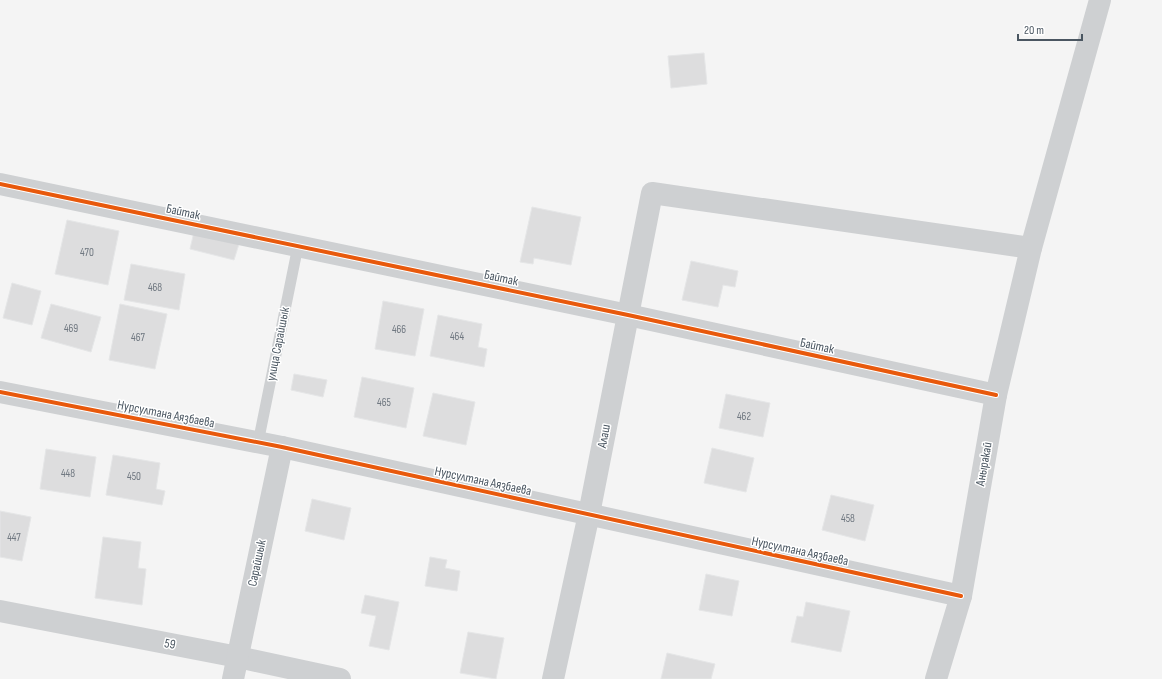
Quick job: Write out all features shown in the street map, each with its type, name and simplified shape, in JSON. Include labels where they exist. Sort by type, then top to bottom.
[{"type":"street","name":"Аныракай","points":[[936,679],[961,596],[996,396],[1031,248],[1100,0]]},
{"type":"street","name":"Байтак","points":[[0,184],[628,314],[996,396]]},
{"type":"street","name":"Алаш","points":[[552,679],[589,514],[652,193],[1031,248]]},
{"type":"street","name":"Нурсултана Аязбаева","points":[[0,392],[282,447],[961,596]]},
{"type":"street","name":"Сарайшык","points":[[233,679],[282,447]]},
{"type":"street","name":"59","points":[[0,611],[238,657],[340,679]]},
{"type":"lane","name":"улица Сарайшык","points":[[258,443],[298,246]]},
{"type":"building","points":[[704,53],[707,84],[671,88],[668,56]]},
{"type":"building","points":[[532,207],[581,217],[571,265],[534,258],[533,264],[520,262]]},
{"type":"building","points":[[67,220],[119,231],[108,285],[55,274]]},
{"type":"building","points":[[194,232],[239,244],[234,260],[190,249]]},
{"type":"building","points":[[691,261],[738,271],[735,287],[723,285],[718,307],[682,300]]},
{"type":"building","points":[[131,264],[185,274],[179,310],[124,300]]},
{"type":"building","points":[[12,283],[41,291],[32,325],[3,318]]},
{"type":"building","points":[[383,301],[424,309],[415,356],[375,349]]},
{"type":"building","points":[[51,304],[101,317],[91,352],[41,338]]},
{"type":"building","points":[[120,304],[167,314],[155,369],[109,360]]},
{"type":"building","points":[[438,315],[482,324],[478,347],[487,349],[484,367],[430,356]]},
{"type":"building","points":[[294,374],[327,380],[323,397],[291,390]]},
{"type":"building","points":[[362,377],[414,388],[406,428],[354,417]]},
{"type":"building","points":[[433,393],[475,402],[466,445],[423,436]]},
{"type":"building","points":[[726,394],[770,403],[763,437],[719,428]]},
{"type":"building","points":[[712,448],[754,458],[746,492],[704,483]]},
{"type":"building","points":[[46,449],[96,457],[90,497],[40,489]]},
{"type":"building","points":[[113,455],[160,463],[156,489],[165,491],[162,505],[106,495]]},
{"type":"building","points":[[831,495],[874,505],[865,541],[822,530]]},
{"type":"building","points":[[312,499],[351,508],[344,540],[305,531]]},
{"type":"building","points":[[0,511],[31,517],[22,561],[0,557]]},
{"type":"building","points":[[103,537],[141,542],[138,568],[146,569],[142,605],[95,598]]},
{"type":"building","points":[[430,557],[447,560],[445,568],[460,571],[457,591],[425,586]]},
{"type":"building","points":[[706,574],[739,581],[732,616],[699,610]]},
{"type":"building","points":[[365,595],[399,602],[389,650],[369,646],[376,616],[361,613]]},
{"type":"building","points":[[806,602],[850,611],[841,652],[791,642],[797,616],[803,617]]},
{"type":"building","points":[[468,632],[504,638],[496,679],[460,673]]},
{"type":"building","points":[[667,653],[715,664],[711,679],[661,679]]},
{"type":"cycle path","points":[[0,184],[628,315],[996,395]]},
{"type":"cycle path","points":[[0,392],[282,447],[961,596]]}]
